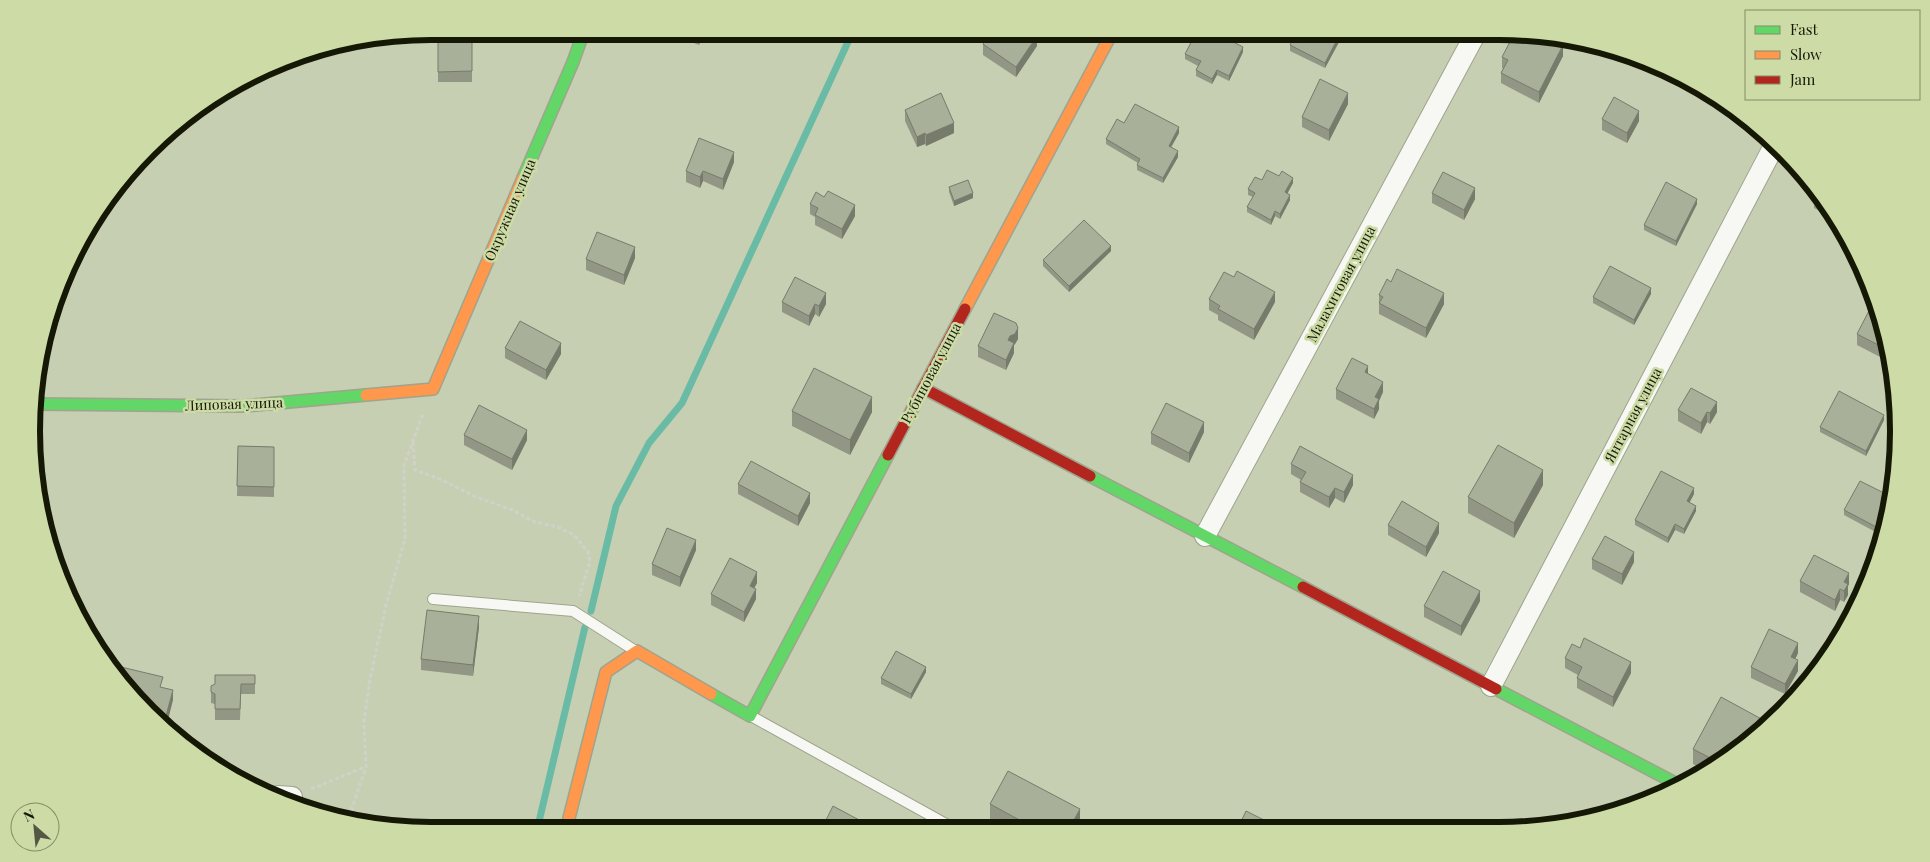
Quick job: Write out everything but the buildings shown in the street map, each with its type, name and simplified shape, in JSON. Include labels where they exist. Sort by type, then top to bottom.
[{"type":"street","name":"Окружная улица","points":[[433,388],[581,40]]},
{"type":"street","name":"Рубиновая улица","points":[[750,716],[1108,40]]},
{"type":"street","name":"Малахитовая улица","points":[[1205,536],[1472,40]]},
{"type":"street","name":"Янтарная улица","points":[[1491,686],[1771,151]]},
{"type":"street","name":"Липовая улица","points":[[41,404],[244,406],[433,388]]},
{"type":"street","points":[[923,388],[1673,782]]},
{"type":"street","points":[[568,822],[606,672],[637,651],[750,716]]},
{"type":"lane","points":[[433,600],[574,611],[637,651]]},
{"type":"lane","points":[[750,716],[942,822]]},
{"type":"path","points":[[350,813],[366,767],[364,721],[370,679],[386,604],[405,539],[404,465],[433,388]]},
{"type":"path","points":[[413,441],[415,470],[440,479],[474,496],[512,510],[535,522],[558,527],[574,535],[588,552],[590,562],[574,611]]},
{"type":"path","points":[[288,795],[366,767]]},
{"type":"waterway","points":[[591,611],[616,506],[649,443],[682,403],[849,40]]},
{"type":"waterway","points":[[539,822],[585,627]]},
{"type":"traffic: fast","points":[[523,178],[581,40]]},
{"type":"traffic: fast","points":[[41,404],[244,406],[366,395]]},
{"type":"traffic: fast","points":[[711,694],[750,716],[888,455]]},
{"type":"traffic: fast","points":[[1090,476],[1303,587]]},
{"type":"traffic: fast","points":[[1496,689],[1673,782]]},
{"type":"traffic: slow","points":[[965,309],[1108,40]]},
{"type":"traffic: slow","points":[[366,395],[433,389],[523,178]]},
{"type":"traffic: slow","points":[[568,822],[606,672],[637,651],[711,694]]},
{"type":"traffic: jam","points":[[888,455],[965,309]]},
{"type":"traffic: jam","points":[[923,388],[1090,476]]},
{"type":"traffic: jam","points":[[1303,587],[1496,689]]}]
